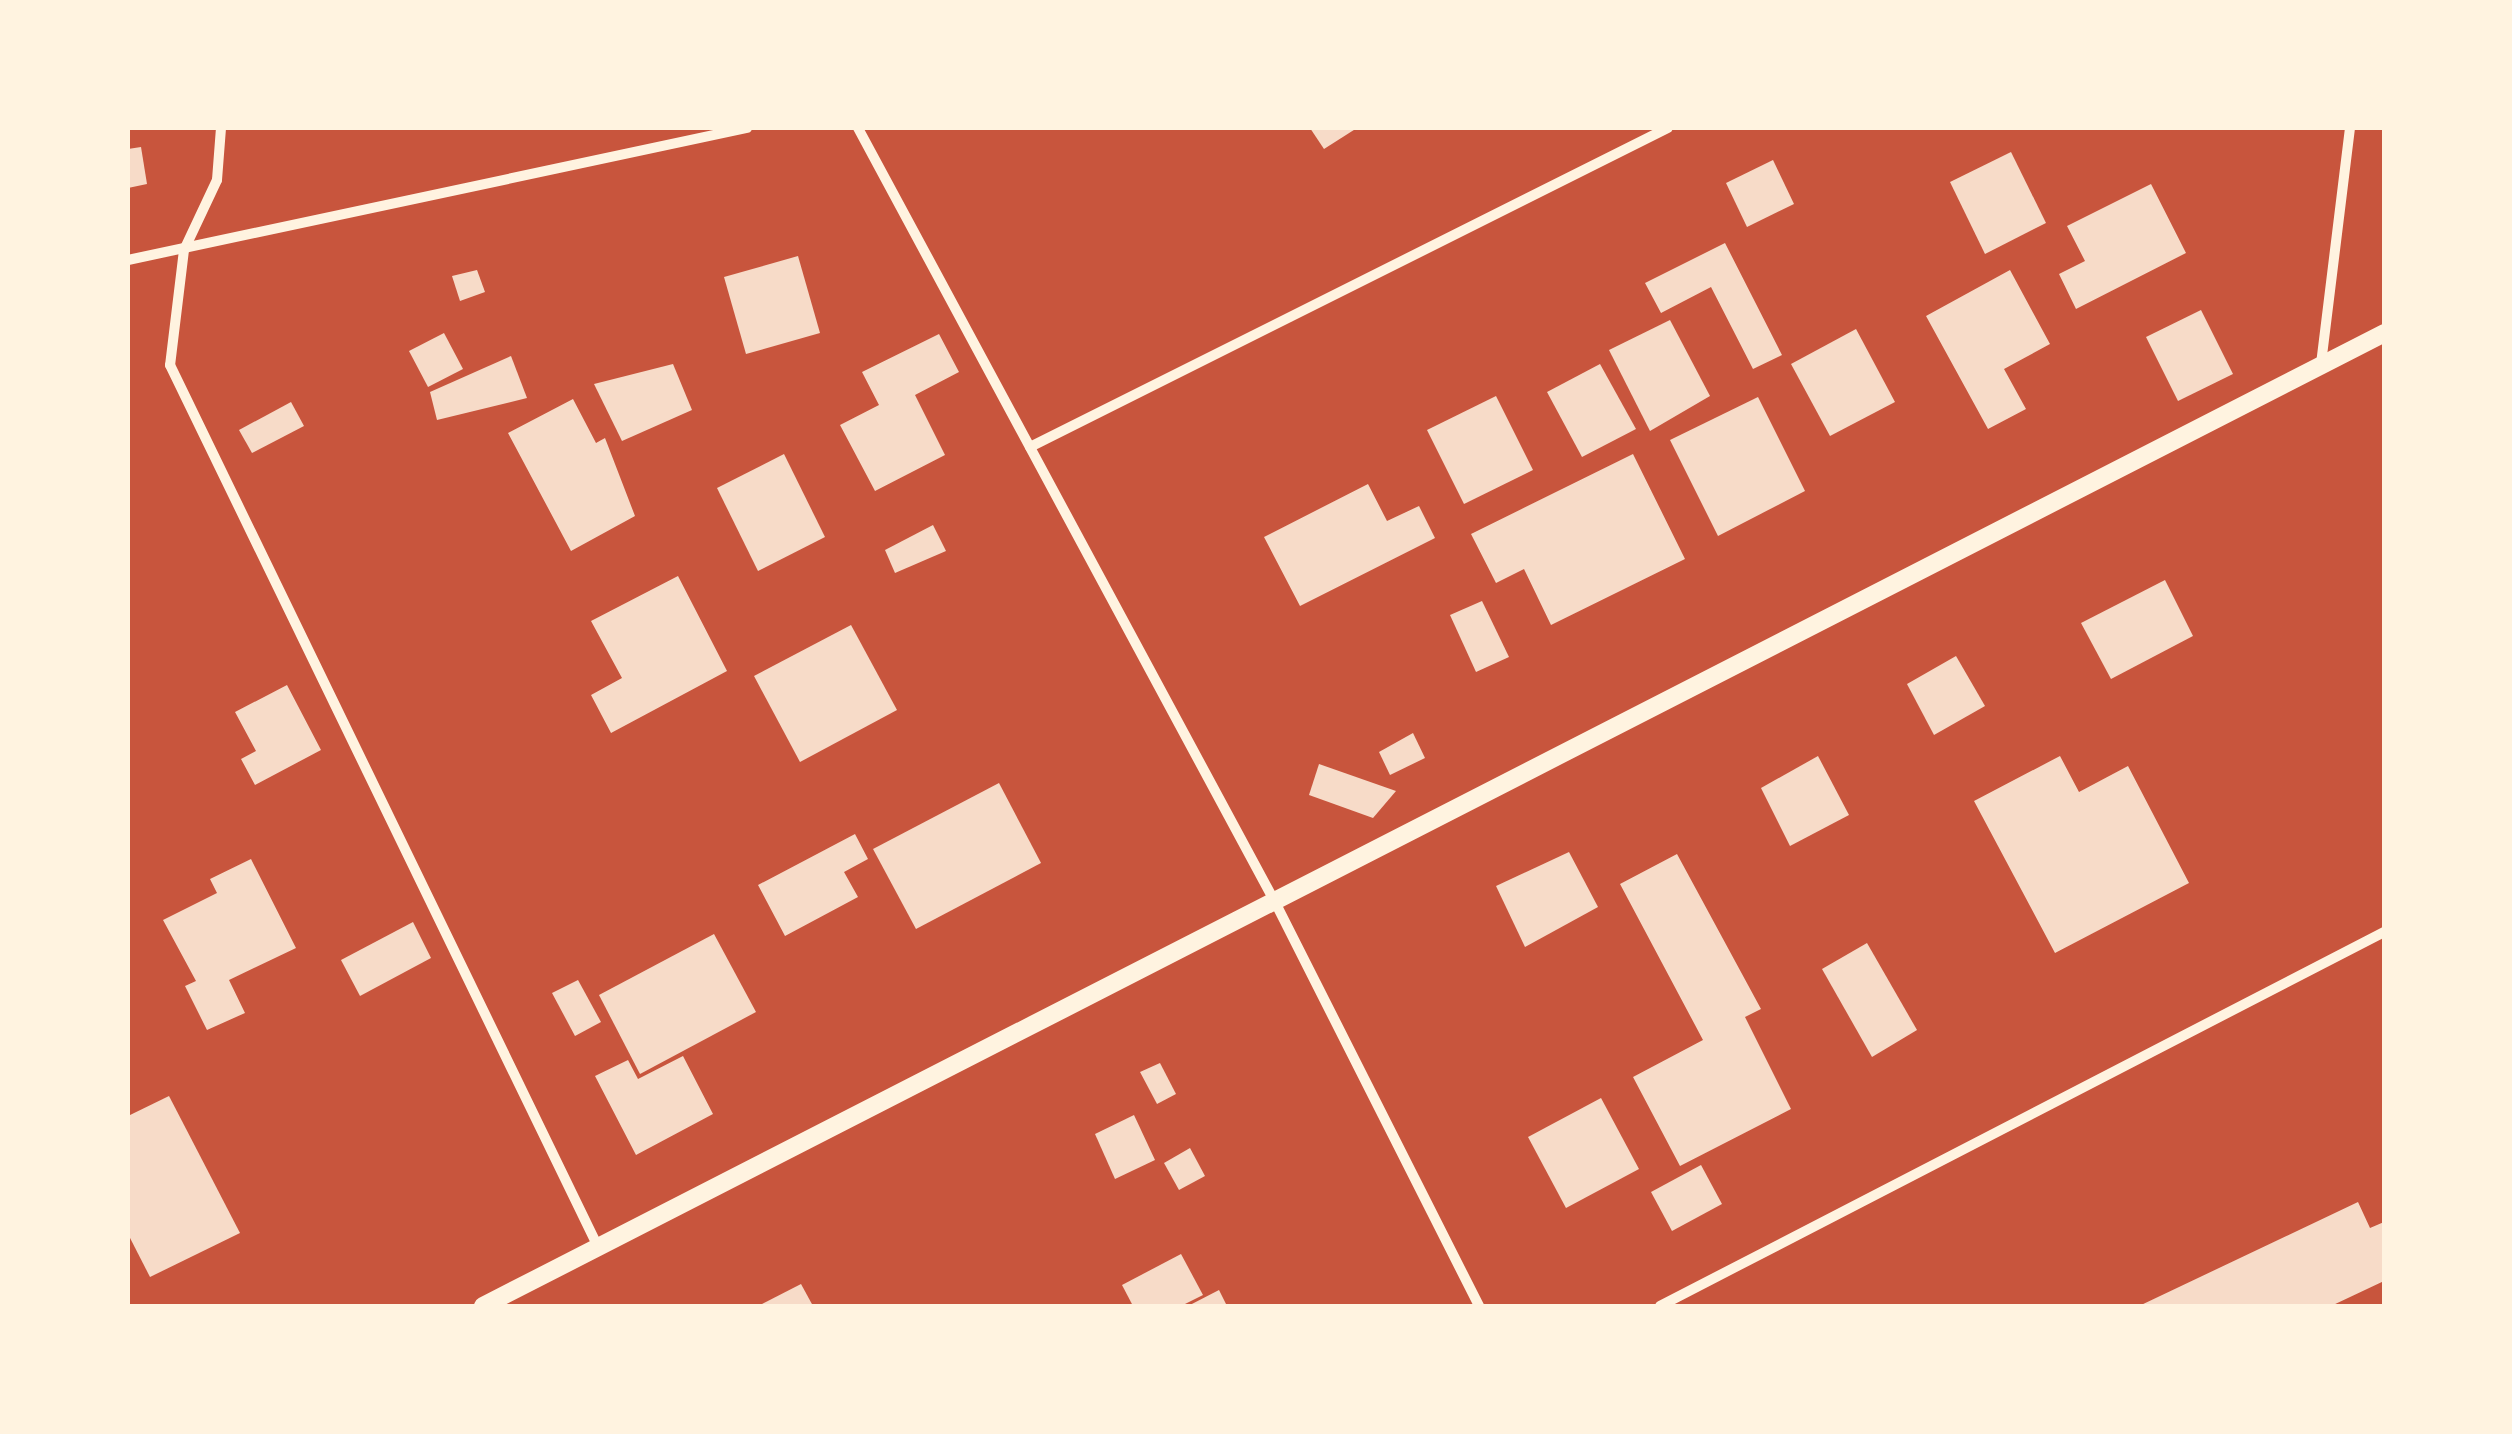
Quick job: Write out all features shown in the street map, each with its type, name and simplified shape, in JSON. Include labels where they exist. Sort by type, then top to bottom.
[{"type":"street","points":[[220,128],[217,180],[184,250],[170,366],[598,1247]]},
{"type":"street","points":[[128,260],[746,128]]},
{"type":"street","points":[[858,128],[1275,902],[1478,1306]]},
{"type":"street","points":[[1030,447],[1668,128]]},
{"type":"street","points":[[2321,365],[2350,128]]},
{"type":"street","points":[[483,1306],[2384,332]]},
{"type":"street","points":[[1660,1306],[2384,932]]},
{"type":"building","points":[[1310,128],[1357,128],[1324,149]]},
{"type":"building","points":[[141,147],[147,184],[128,188],[128,149]]},
{"type":"building","points":[[2011,152],[2046,223],[1985,254],[1950,182]]},
{"type":"building","points":[[1773,160],[1794,204],[1747,227],[1726,183]]},
{"type":"building","points":[[2151,184],[2186,253],[2076,309],[2059,274],[2085,261],[2067,226]]},
{"type":"building","points":[[1725,243],[1782,355],[1753,369],[1711,287],[1661,313],[1645,283]]},
{"type":"building","points":[[798,256],[820,333],[746,354],[724,277]]},
{"type":"building","points":[[477,270],[485,292],[460,301],[452,276]]},
{"type":"building","points":[[2010,270],[2050,344],[2004,369],[2026,409],[1988,429],[1926,316]]},
{"type":"building","points":[[2201,310],[2233,374],[2178,401],[2146,337]]},
{"type":"building","points":[[1670,320],[1710,396],[1650,431],[1609,350]]},
{"type":"building","points":[[1856,329],[1895,402],[1830,436],[1791,364]]},
{"type":"building","points":[[444,333],[463,369],[428,387],[409,351]]},
{"type":"building","points":[[939,334],[959,372],[915,395],[945,455],[875,491],[840,425],[879,405],[862,372]]},
{"type":"building","points":[[511,356],[527,398],[437,420],[430,392]]},
{"type":"building","points":[[673,364],[692,410],[622,441],[594,384]]},
{"type":"building","points":[[1600,364],[1636,429],[1582,457],[1547,392]]},
{"type":"building","points":[[1496,396],[1533,470],[1464,504],[1427,430]]},
{"type":"building","points":[[1758,397],[1805,491],[1718,536],[1670,440]]},
{"type":"building","points":[[573,399],[596,443],[605,438],[635,516],[571,551],[508,433]]},
{"type":"building","points":[[291,402],[304,426],[252,453],[239,430]]},
{"type":"building","points":[[784,454],[825,537],[758,571],[717,488]]},
{"type":"building","points":[[1633,454],[1685,559],[1551,625],[1524,569],[1496,583],[1471,534]]},
{"type":"building","points":[[1368,484],[1387,521],[1419,506],[1435,538],[1300,606],[1264,537]]},
{"type":"building","points":[[933,525],[946,551],[895,573],[885,550]]},
{"type":"building","points":[[678,576],[727,671],[611,733],[591,695],[622,678],[591,621]]},
{"type":"building","points":[[2165,580],[2193,636],[2111,679],[2081,623]]},
{"type":"building","points":[[1482,601],[1509,657],[1476,672],[1450,615]]},
{"type":"building","points":[[851,625],[897,710],[800,762],[754,676]]},
{"type":"building","points":[[1956,656],[1985,706],[1934,735],[1907,684]]},
{"type":"building","points":[[287,685],[321,750],[255,785],[241,759],[256,751],[235,712]]},
{"type":"building","points":[[1413,733],[1425,758],[1390,775],[1379,752]]},
{"type":"building","points":[[1818,756],[1849,815],[1790,846],[1761,788]]},
{"type":"building","points":[[2060,756],[2079,792],[2128,766],[2189,883],[2055,953],[1974,801]]},
{"type":"building","points":[[1319,764],[1396,791],[1373,818],[1309,795]]},
{"type":"building","points":[[999,783],[1041,863],[916,929],[873,849]]},
{"type":"building","points":[[855,834],[868,859],[844,872],[858,897],[785,936],[758,885]]},
{"type":"building","points":[[1569,852],[1598,907],[1525,947],[1496,886]]},
{"type":"building","points":[[1677,854],[1761,1009],[1745,1017],[1791,1109],[1680,1166],[1633,1077],[1703,1040],[1620,884]]},
{"type":"building","points":[[251,859],[296,948],[229,980],[245,1013],[207,1030],[185,986],[196,981],[163,920],[217,893],[210,879]]},
{"type":"building","points":[[413,922],[431,958],[360,996],[341,960]]},
{"type":"building","points":[[714,934],[756,1012],[640,1074],[599,995]]},
{"type":"building","points":[[1867,943],[1917,1030],[1872,1057],[1822,969]]},
{"type":"building","points":[[578,980],[601,1022],[575,1036],[552,993]]},
{"type":"building","points":[[683,1056],[713,1114],[636,1155],[595,1076],[628,1060],[638,1079]]},
{"type":"building","points":[[1160,1063],[1176,1094],[1157,1104],[1140,1072]]},
{"type":"building","points":[[169,1096],[240,1233],[150,1277],[128,1234],[128,1116]]},
{"type":"building","points":[[1601,1098],[1639,1169],[1566,1208],[1528,1137]]},
{"type":"building","points":[[1134,1115],[1155,1160],[1115,1179],[1095,1134]]},
{"type":"building","points":[[1190,1148],[1205,1176],[1179,1190],[1164,1163]]},
{"type":"building","points":[[1701,1165],[1722,1204],[1672,1231],[1651,1192]]},
{"type":"building","points":[[2358,1202],[2370,1228],[2384,1222],[2384,1281],[2331,1306],[2139,1306]]},
{"type":"building","points":[[1181,1254],[1203,1295],[1181,1306],[1133,1306],[1122,1285]]},
{"type":"building","points":[[801,1284],[813,1306],[758,1306]]},
{"type":"building","points":[[1219,1290],[1227,1306],[1188,1306]]}]
